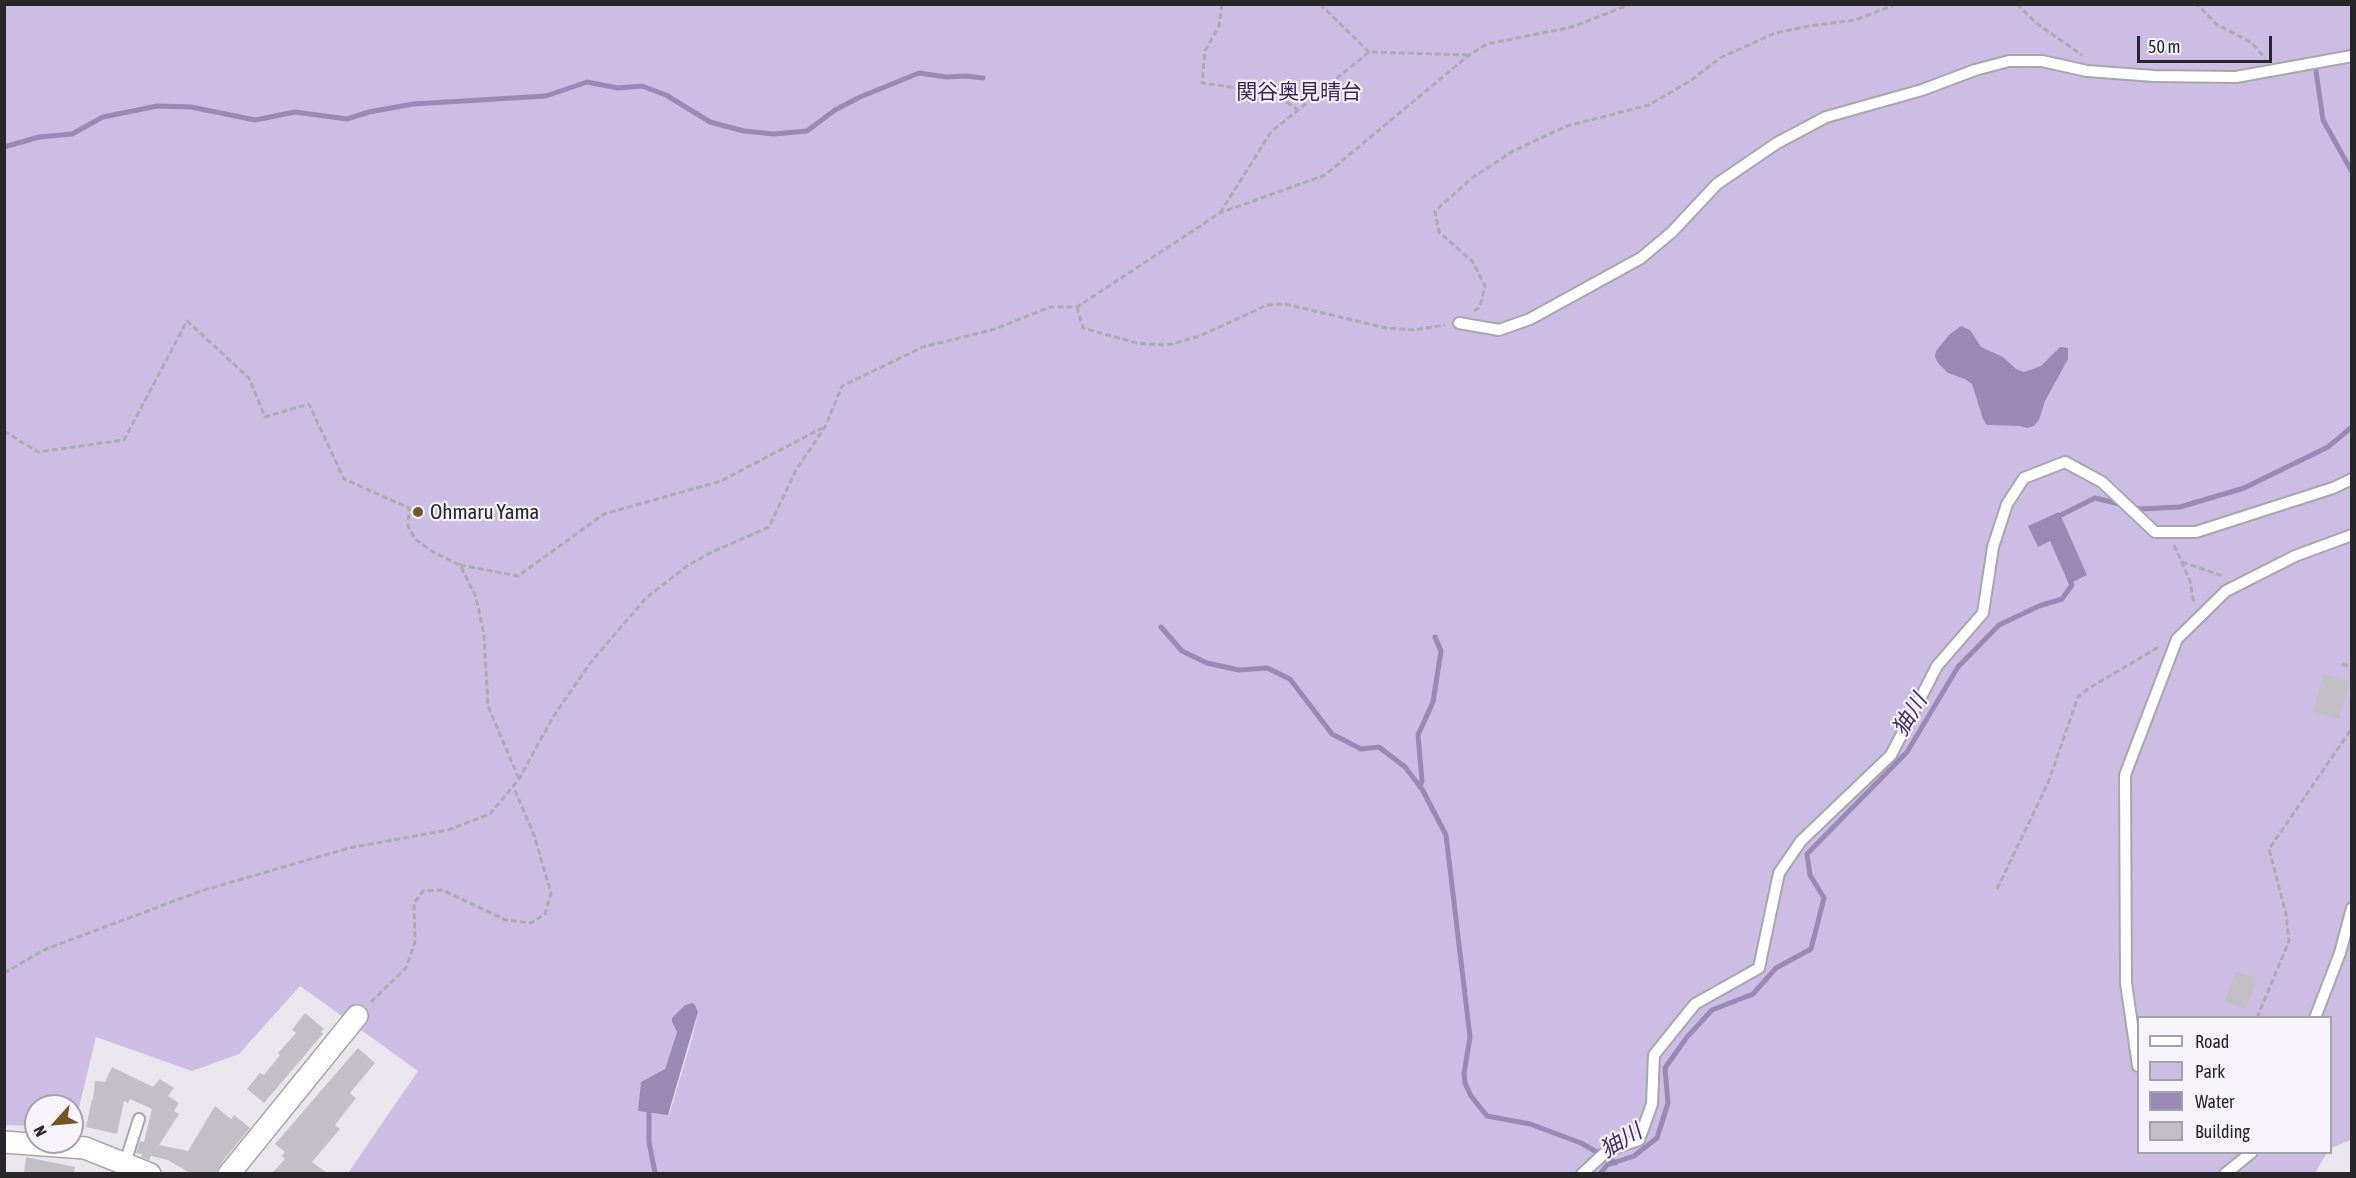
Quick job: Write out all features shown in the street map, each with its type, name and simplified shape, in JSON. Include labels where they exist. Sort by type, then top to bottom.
[{"type":"street","points":[[230,1173],[357,1016]]},
{"type":"street","points":[[4,1142],[85,1148],[150,1173]]},
{"type":"lane","points":[[1459,323],[1499,330],[1530,319],[1641,258],[1672,232],[1717,184],[1777,143],[1826,117],[1922,90],[1975,70],[2009,61],[2042,61],[2086,71],[2154,76],[2236,77],[2352,57]]},
{"type":"lane","points":[[1582,1173],[1608,1150],[1639,1140],[1652,1104],[1654,1055],[1695,1004],[1759,968],[1779,873],[1801,841],[1891,754],[1937,666],[1983,613],[1993,547],[2007,504],[2024,478],[2065,462],[2102,482],[2155,532],[2196,532],[2333,488],[2352,479]]},
{"type":"lane","points":[[2137,1053],[2126,983],[2125,775],[2177,639],[2226,591],[2295,556],[2352,535]]},
{"type":"lane","points":[[2315,1016],[2340,953],[2352,908]]},
{"type":"lane","points":[[125,1163],[139,1119]]},
{"type":"lane","points":[[2224,1173],[2249,1154]]},
{"type":"path","points":[[1222,4],[1219,26],[1205,51],[1202,83],[1274,93],[1298,110]]},
{"type":"path","points":[[1320,4],[1369,52]]},
{"type":"path","points":[[4,973],[46,949],[201,891],[349,848],[448,830],[490,814],[519,779],[553,717],[591,662],[646,598],[687,566],[710,553],[769,527],[796,470],[825,427],[842,386],[923,347],[995,328],[1050,307],[1077,307],[1220,213],[1325,175],[1469,55],[1486,44],[1572,27],[1631,4]]},
{"type":"path","points":[[1077,307],[1083,328],[1137,343],[1162,345],[1200,336],[1267,305],[1285,304],[1386,328],[1414,330],[1459,323],[1479,307],[1485,286],[1472,261],[1439,232],[1435,211],[1472,178],[1513,152],[1568,126],[1649,105],[1690,81],[1720,58],[1775,33],[1855,20],[1897,4]]},
{"type":"path","points":[[2017,4],[2036,23],[2103,71]]},
{"type":"path","points":[[2194,4],[2199,6],[2216,24],[2252,43],[2275,69]]},
{"type":"path","points":[[1220,213],[1271,132],[1369,52],[1469,55]]},
{"type":"path","points":[[4,431],[38,452],[124,440],[187,321],[249,378],[265,417],[309,405],[344,479],[409,508],[408,526],[415,538],[433,552],[460,565],[518,576],[604,514],[721,481],[825,427]]},
{"type":"path","points":[[2169,532],[2190,581],[2196,620]]},
{"type":"path","points":[[2182,562],[2243,583]]},
{"type":"path","points":[[460,565],[476,597],[484,635],[488,706],[519,779]]},
{"type":"path","points":[[1997,889],[2048,783],[2078,697],[2107,677],[2162,645],[2177,639]]},
{"type":"path","points":[[2342,664],[2352,667]]},
{"type":"path","points":[[2257,1016],[2289,941],[2286,914],[2268,849],[2352,725]]},
{"type":"path","points":[[357,1016],[406,968],[415,942],[414,903],[423,891],[442,890],[506,920],[531,923],[545,914],[551,893],[534,835],[513,786]]},
{"type":"green space","name":"関谷奥見晴台","points":[[5,5],[2351,5],[2351,1140],[2332,1148],[2332,1016],[2137,1016],[2137,1154],[2326,1154],[2315,1173],[348,1173],[418,1071],[300,986],[239,1054],[192,1071],[96,1037],[82,1094],[24,1094],[24,1126],[5,1125]],"holes":[[[698,1013],[669,1115],[660,1072],[665,1069],[677,1032],[672,1022]]]},
{"type":"water","points":[[1961,326],[1970,330],[1981,347],[2003,357],[2016,369],[2024,372],[2041,366],[2060,347],[2068,348],[2068,359],[2034,426],[2027,428],[1987,425],[1972,384],[1948,373],[1939,364],[1935,357],[1936,351],[1949,335]]},
{"type":"water","points":[[2059,512],[2087,575],[2069,584],[2050,541],[2038,547],[2028,526]]},
{"type":"water","points":[[692,1003],[698,1012],[668,1115],[638,1111],[641,1082],[665,1069],[677,1032],[672,1018],[685,1005]]},
{"type":"building","points":[[2323,674],[2350,681],[2339,719],[2313,712]]},
{"type":"building","points":[[2235,971],[2257,978],[2246,1009],[2225,1002]]},
{"type":"building","points":[[305,1013],[324,1029],[321,1032],[323,1034],[264,1103],[247,1089],[260,1073],[264,1075],[280,1055],[278,1053],[296,1033],[292,1030]]},
{"type":"building","points":[[358,1048],[375,1063],[350,1093],[356,1098],[335,1125],[340,1129],[312,1162],[327,1173],[272,1173],[285,1159],[282,1156],[285,1152],[275,1144]]},
{"type":"building","points":[[112,1067],[153,1087],[160,1079],[174,1088],[168,1096],[179,1103],[174,1111],[179,1114],[159,1145],[188,1151],[215,1106],[231,1119],[234,1115],[250,1128],[225,1158],[216,1173],[190,1173],[168,1160],[151,1156],[149,1160],[141,1157],[142,1154],[136,1153],[140,1141],[144,1142],[152,1109],[130,1099],[128,1103],[124,1101],[117,1134],[86,1127],[95,1081],[105,1082]]},
{"type":"building","points":[[26,1157],[75,1167],[74,1173],[24,1173]]},
{"type":"waterway","name":"㹨川","points":[[2316,71],[2323,120],[2352,172]]},
{"type":"waterway","points":[[4,147],[39,137],[72,134],[103,117],[157,106],[191,107],[255,120],[295,112],[347,119],[369,112],[413,104],[546,96],[587,82],[618,88],[642,86],[666,95],[710,122],[744,131],[774,134],[807,131],[835,110],[860,97],[919,73],[946,77],[983,78]]},
{"type":"waterway","name":"㹨川","points":[[2133,507],[2140,509],[2180,507],[2244,488],[2328,447],[2352,427]]},
{"type":"waterway","name":"㹨川","points":[[2055,518],[2095,498],[2124,505]]},
{"type":"waterway","name":"㹨川","points":[[1600,1174],[1607,1165],[1634,1156],[1657,1138],[1668,1103],[1665,1068],[1687,1037],[1712,1010],[1753,994],[1776,968],[1811,949],[1824,898],[1810,875],[1807,854],[1907,752],[1958,667],[1999,625],[2039,606],[2062,599],[2072,585],[2069,578]]},
{"type":"waterway","points":[[1161,627],[1182,651],[1207,663],[1239,670],[1267,668],[1290,679],[1332,734],[1361,749],[1379,747],[1405,767],[1422,789],[1446,835],[1470,1037],[1464,1074],[1471,1096],[1487,1116],[1530,1124],[1581,1143],[1616,1163]]},
{"type":"waterway","points":[[1420,787],[1422,781],[1418,735],[1433,702],[1441,651],[1435,637]]},
{"type":"waterway","points":[[649,1108],[649,1142],[655,1173]]},
{"type":"place","name":"Ohmaru Yama","points":[[418,512]]}]
